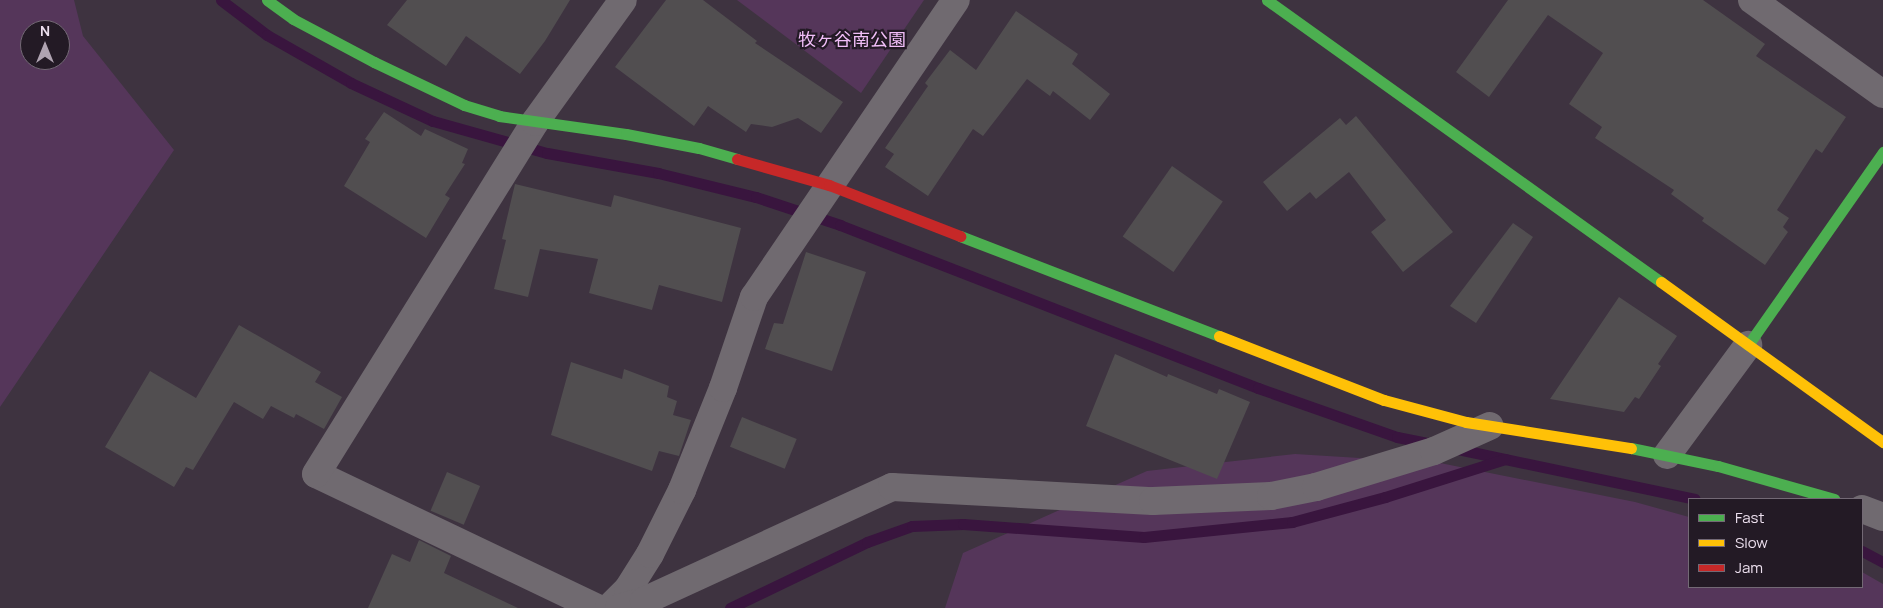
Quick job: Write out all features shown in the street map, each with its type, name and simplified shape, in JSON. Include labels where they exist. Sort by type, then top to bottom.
[{"type":"street","points":[[266,0],[293,19],[317,32],[374,62],[464,105],[499,116],[626,134],[699,148],[829,185],[1384,400],[1466,422],[1623,446],[1718,466],[1830,498]]},
{"type":"street","points":[[597,608],[316,474],[535,122],[622,0]]},
{"type":"street","points":[[608,608],[628,589],[650,554],[682,490],[723,388],[754,296],[956,0]]},
{"type":"street","points":[[1267,0],[1883,442]]},
{"type":"street","points":[[1752,0],[1883,94]]},
{"type":"street","points":[[1667,455],[1748,345],[1883,152]]},
{"type":"street","points":[[619,608],[644,602],[892,487],[1153,501],[1271,496],[1316,487],[1434,451],[1490,426]]},
{"type":"street","points":[[1863,509],[1883,517]]},
{"type":"green space","points":[[0,0],[74,0],[83,36],[174,150],[0,407]]},
{"type":"green space","name":"牧ヶ谷南公園","points":[[737,0],[924,0],[861,93]]},
{"type":"green space","points":[[1295,454],[1440,463],[1635,502],[1688,517],[1688,588],[1863,588],[1863,573],[1883,584],[1883,608],[945,608],[963,553],[1147,471]]},
{"type":"building","points":[[407,0],[570,0],[545,41],[520,74],[466,36],[446,66],[387,25]]},
{"type":"building","points":[[666,0],[703,0],[757,41],[755,43],[843,102],[821,133],[798,118],[772,127],[751,124],[746,132],[708,106],[694,126],[615,67]]},
{"type":"building","points":[[1508,0],[1703,0],[1765,44],[1756,56],[1846,117],[1822,153],[1816,149],[1777,210],[1789,218],[1783,227],[1788,232],[1765,265],[1702,221],[1704,218],[1671,194],[1674,190],[1595,138],[1602,127],[1569,104],[1603,53],[1548,15],[1489,97],[1456,72]]},
{"type":"building","points":[[1016,11],[1078,54],[1072,64],[1110,94],[1090,120],[1053,91],[1050,96],[1027,79],[983,136],[973,129],[928,196],[885,167],[894,154],[885,148],[928,86],[925,83],[950,50],[976,70]]},
{"type":"building","points":[[384,112],[421,136],[425,129],[468,149],[462,163],[465,164],[445,195],[450,198],[426,238],[344,186],[370,142],[365,139]]},
{"type":"building","points":[[1356,116],[1453,232],[1403,272],[1371,232],[1386,220],[1349,172],[1316,199],[1310,192],[1287,211],[1263,182],[1340,118],[1346,125]]},
{"type":"building","points":[[1172,166],[1223,202],[1173,272],[1123,236]]},
{"type":"building","points":[[515,184],[611,207],[614,195],[741,228],[722,302],[659,285],[652,310],[589,293],[598,259],[540,249],[528,297],[494,289],[506,240],[502,239]]},
{"type":"building","points":[[1513,223],[1533,237],[1476,323],[1450,306]]},
{"type":"building","points":[[806,252],[866,272],[832,371],[765,349],[774,323],[783,324]]},
{"type":"building","points":[[1619,297],[1677,336],[1658,364],[1661,366],[1639,399],[1635,397],[1624,412],[1550,399]]},
{"type":"building","points":[[239,325],[321,372],[315,382],[342,397],[324,429],[296,414],[294,418],[271,406],[263,419],[234,402],[193,470],[186,467],[174,487],[105,447],[150,371],[196,398]]},
{"type":"building","points":[[1115,354],[1167,377],[1168,374],[1217,394],[1219,389],[1250,402],[1217,479],[1086,426]]},
{"type":"building","points":[[571,362],[622,379],[624,369],[669,386],[667,397],[677,401],[673,415],[691,420],[679,456],[659,451],[652,471],[551,435]]},
{"type":"building","points":[[742,417],[797,439],[785,469],[730,447]]},
{"type":"building","points":[[447,472],[480,486],[464,525],[431,511]]},
{"type":"building","points":[[419,540],[451,556],[444,573],[518,608],[368,608],[392,554],[410,562]]},
{"type":"waterway","points":[[221,0],[267,35],[351,83],[433,121],[547,153],[658,173],[756,197],[840,225],[1258,388],[1397,437],[1433,444]]},
{"type":"waterway","points":[[1453,448],[1690,498]]},
{"type":"waterway","points":[[730,608],[867,542],[912,526],[963,524],[1144,537],[1292,522],[1385,497],[1505,459]]},
{"type":"waterway","points":[[1863,552],[1883,562]]},
{"type":"traffic: fast","points":[[267,0],[293,19],[374,62],[464,105],[499,116],[626,134],[699,148],[737,159]]},
{"type":"traffic: fast","points":[[1267,0],[1661,282]]},
{"type":"traffic: fast","points":[[1748,345],[1883,152]]},
{"type":"traffic: fast","points":[[960,236],[1219,336]]},
{"type":"traffic: fast","points":[[1631,448],[1718,466],[1830,498]]},
{"type":"traffic: slow","points":[[1661,282],[1883,442]]},
{"type":"traffic: slow","points":[[1219,336],[1384,400],[1466,422],[1631,448]]},
{"type":"traffic: jam","points":[[737,159],[829,185],[960,236]]}]
